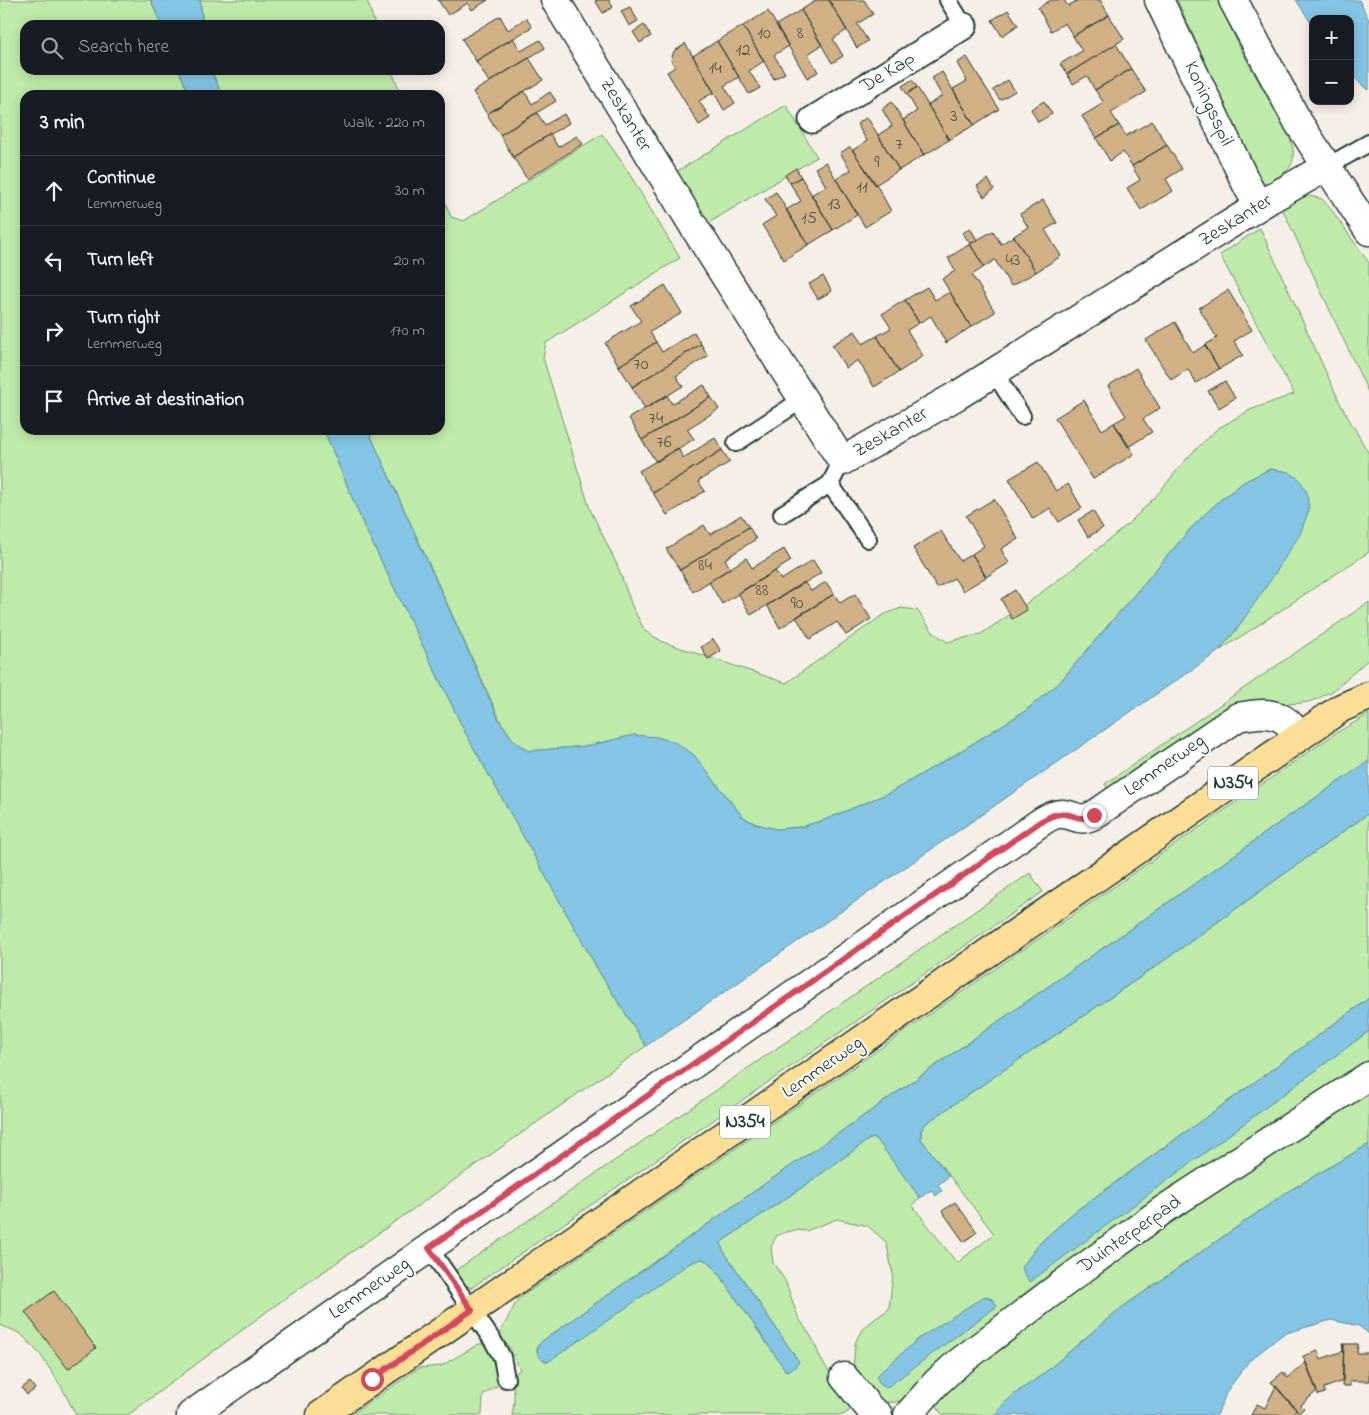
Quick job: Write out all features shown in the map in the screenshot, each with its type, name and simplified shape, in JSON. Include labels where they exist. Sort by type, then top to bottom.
[{"type":"main road","name":"Lemmerweg","points":[[1341,708],[1369,678]]},
{"type":"main road","name":"Lemmerweg","points":[[321,1415],[1341,708],[1369,696]]},
{"type":"street","name":"Zeskanter","points":[[555,0],[696,230],[803,399],[836,472],[1270,199],[1326,168]]},
{"type":"street","name":"Koningsspil","points":[[1159,0],[1248,187],[1259,206]]},
{"type":"street","points":[[1233,0],[1298,122],[1326,168],[1369,231]]},
{"type":"street","name":"De Kap","points":[[812,120],[964,26]]},
{"type":"street","name":"Lemmerweg","points":[[191,1415],[1046,819],[1061,814],[1082,819],[1094,815],[1238,717],[1258,713],[1278,717],[1289,723],[1299,737]]},
{"type":"street","name":"Duinterperpad","points":[[908,1415],[937,1382],[957,1364],[1121,1240],[1163,1210],[1369,1076]]},
{"type":"street","points":[[844,1377],[871,1410],[878,1415]]},
{"type":"lane","points":[[948,0],[964,26]]},
{"type":"lane","points":[[1326,168],[1369,142]]},
{"type":"lane","points":[[994,372],[1022,416]]},
{"type":"lane","points":[[736,443],[803,399]]},
{"type":"lane","points":[[782,514],[836,472],[868,539]]},
{"type":"lane","points":[[429,1248],[498,1348],[506,1379]]},
{"type":"green space","points":[[0,0],[151,0],[159,20],[20,20],[20,75],[181,75],[187,90],[20,90],[20,435],[326,435],[364,526],[466,734],[601,975],[646,1046],[273,1307],[128,1415],[76,1415],[61,1386],[40,1354],[20,1333],[0,1325]]},
{"type":"green space","points":[[200,0],[367,0],[373,20],[202,20]]},
{"type":"green space","points":[[1177,0],[1218,0],[1240,48],[1291,142],[1294,156],[1293,161],[1285,172],[1273,180],[1263,183],[1258,179]]},
{"type":"green space","points":[[213,75],[393,75],[400,90],[220,90]]},
{"type":"green space","points":[[786,105],[817,157],[707,224],[676,172]]},
{"type":"green space","points":[[602,134],[622,162],[680,258],[546,343],[543,358],[590,509],[618,567],[632,606],[645,631],[663,642],[786,683],[883,615],[901,608],[917,610],[933,632],[947,642],[981,634],[1030,601],[1127,525],[1156,496],[1189,456],[1217,429],[1250,410],[1294,394],[1220,255],[1260,228],[1341,405],[1369,454],[1369,552],[1219,651],[1237,629],[1289,472],[1270,469],[1244,482],[1219,501],[1192,527],[1059,683],[1025,711],[891,792],[827,819],[801,827],[776,829],[756,824],[743,817],[693,754],[634,735],[587,746],[528,751],[514,741],[501,722],[370,435],[445,435],[445,202],[451,217],[464,221]]},
{"type":"green space","points":[[1310,196],[1322,199],[1328,205],[1369,263],[1369,394],[1282,208]]},
{"type":"green space","points":[[1369,602],[1369,659],[1329,694],[1327,693],[1309,702],[1276,703],[1112,791],[1107,788],[1105,784]]},
{"type":"green space","points":[[1369,714],[1369,761],[541,1342],[537,1347],[537,1352],[690,1263],[701,1259],[707,1261],[717,1271],[786,1371],[799,1362],[723,1250],[721,1243],[868,1140],[874,1138],[920,1198],[912,1205],[957,1263],[994,1234],[921,1139],[921,1131],[925,1124],[1155,967],[1369,813],[1369,998],[1073,1213],[1039,1244],[1022,1267],[1030,1281],[1369,1031],[1369,1068],[900,1401],[891,1402],[877,1399],[867,1389],[853,1369],[855,1345],[860,1333],[889,1309],[893,1274],[886,1242],[868,1226],[837,1219],[806,1231],[794,1230],[777,1235],[771,1247],[773,1263],[785,1280],[798,1317],[812,1338],[821,1359],[831,1375],[856,1406],[843,1415],[512,1415],[514,1395],[511,1376],[520,1370],[511,1350],[501,1337],[501,1331],[518,1299],[1336,733]],"holes":[[[987,1296],[997,1306],[930,1355]]]},
{"type":"green space","points":[[1030,873],[1043,892],[471,1288],[458,1281],[455,1271]]},
{"type":"green space","points":[[1369,1086],[1369,1144],[1287,1192],[1117,1311],[1042,1375],[1013,1395],[993,1415],[943,1415],[941,1413],[937,1404],[937,1397],[1082,1279]]},
{"type":"green space","points":[[479,1344],[489,1345],[493,1352],[500,1384],[483,1395],[482,1415],[351,1415],[419,1368],[441,1366]]},
{"type":"water","points":[[151,0],[200,0],[202,20],[159,20]]},
{"type":"water","points":[[1296,0],[1359,0],[1369,20],[1369,90],[1354,77],[1354,15],[1309,15],[1309,20]]},
{"type":"water","points":[[181,75],[213,75],[220,90],[187,90]]},
{"type":"water","points":[[326,435],[370,435],[500,722],[514,741],[528,751],[587,746],[634,735],[657,737],[674,742],[693,754],[743,817],[756,824],[776,829],[801,827],[827,819],[891,792],[1025,711],[1059,683],[1192,527],[1219,501],[1244,482],[1270,469],[1289,472],[1300,480],[1307,493],[1309,510],[1300,534],[1272,578],[1237,629],[1219,651],[646,1046],[601,975],[466,734],[364,526]]},
{"type":"water","points":[[1369,761],[1369,813],[1155,967],[925,1124],[921,1131],[921,1139],[949,1176],[938,1185],[942,1191],[936,1196],[931,1190],[920,1198],[878,1141],[873,1138],[721,1243],[723,1250],[799,1362],[795,1367],[786,1371],[717,1271],[707,1261],[701,1259],[690,1263],[548,1362],[541,1359],[537,1351],[541,1342]]},
{"type":"water","points":[[1369,998],[1369,1031],[1030,1282],[1025,1276],[1022,1267],[1039,1244],[1073,1213]]},
{"type":"water","points":[[1369,1144],[1369,1334],[1359,1326],[1331,1320],[1283,1334],[1249,1361],[1227,1391],[1217,1415],[993,1415],[1013,1395],[1042,1375],[1117,1311],[1287,1192]]},
{"type":"water","points":[[986,1296],[993,1300],[997,1306],[886,1388],[880,1384],[876,1376],[918,1339]]},
{"type":"building","points":[[438,0],[488,0],[472,10],[468,3],[448,15]]},
{"type":"building","points":[[595,0],[609,0],[613,7],[603,13]]},
{"type":"building","points":[[817,0],[829,0],[847,30],[833,39],[843,56],[832,63],[801,10]]},
{"type":"building","points":[[829,0],[864,0],[873,14],[857,24],[868,41],[857,48]]},
{"type":"building","points":[[1051,0],[1064,0],[1068,6],[1078,0],[1100,0],[1109,15],[1073,36],[1065,23],[1051,31],[1038,8]]},
{"type":"building","points":[[630,7],[638,21],[629,26],[621,11]]},
{"type":"building","points":[[801,10],[822,45],[808,54],[818,72],[807,78],[776,25]]},
{"type":"building","points":[[1008,10],[1018,25],[1002,36],[992,20]]},
{"type":"building","points":[[768,11],[789,46],[774,55],[785,73],[774,79],[743,26]]},
{"type":"building","points":[[1109,15],[1124,39],[1067,74],[1060,64],[1082,51],[1073,36]]},
{"type":"building","points":[[500,16],[508,30],[526,18],[532,27],[476,61],[462,39]]},
{"type":"building","points":[[644,25],[651,36],[640,43],[633,32]]},
{"type":"building","points":[[743,26],[764,61],[749,71],[760,88],[749,94],[717,41]]},
{"type":"building","points":[[513,38],[521,51],[540,40],[545,48],[489,82],[476,61]]},
{"type":"building","points":[[717,41],[739,77],[724,86],[735,103],[724,110],[693,56]]},
{"type":"building","points":[[685,43],[714,92],[699,101],[710,118],[699,125],[667,72],[675,67],[671,60],[674,51]]},
{"type":"building","points":[[1116,44],[1131,69],[1095,90],[1087,76],[1073,84],[1067,74]]},
{"type":"building","points":[[967,57],[999,109],[974,125],[953,89],[967,81],[957,63]]},
{"type":"building","points":[[529,58],[543,80],[487,114],[473,92]]},
{"type":"building","points":[[1131,69],[1146,92],[1111,113],[1119,125],[1096,138],[1082,116],[1104,103],[1095,90]]},
{"type":"building","points":[[942,72],[974,125],[949,140],[928,105],[942,96],[932,78]]},
{"type":"building","points":[[912,80],[917,87],[907,94],[902,86]]},
{"type":"building","points":[[1008,80],[1015,91],[1000,100],[993,90]]},
{"type":"building","points":[[917,87],[949,140],[924,155],[903,120],[917,111],[907,94]]},
{"type":"building","points":[[524,91],[532,104],[550,92],[556,101],[500,135],[487,114]]},
{"type":"building","points":[[1044,101],[1052,114],[1038,122],[1031,109]]},
{"type":"building","points":[[892,102],[924,155],[899,170],[878,135],[892,126],[882,109]]},
{"type":"building","points":[[537,113],[545,125],[564,114],[569,123],[513,157],[500,135]]},
{"type":"building","points":[[867,117],[899,170],[875,185],[853,150],[867,141],[857,124]]},
{"type":"building","points":[[1152,121],[1167,145],[1132,166],[1123,152],[1110,161],[1096,138],[1119,125],[1126,136]]},
{"type":"building","points":[[550,134],[558,147],[577,136],[583,144],[527,179],[513,157]]},
{"type":"building","points":[[1167,145],[1182,169],[1166,179],[1173,191],[1141,210],[1127,188],[1140,180],[1132,166]]},
{"type":"building","points":[[850,147],[876,184],[891,211],[865,227],[836,179],[851,170],[840,153]]},
{"type":"building","points":[[826,162],[857,215],[833,230],[811,195],[826,186],[815,168]]},
{"type":"building","points":[[796,168],[801,177],[790,183],[785,175]]},
{"type":"building","points":[[801,177],[833,230],[808,245],[786,210],[801,201],[790,183]]},
{"type":"building","points":[[988,179],[994,189],[984,197],[977,186]]},
{"type":"building","points":[[776,192],[808,245],[784,260],[762,225],[776,216],[765,199]]},
{"type":"building","points":[[1043,200],[1057,223],[1045,230],[1061,256],[1036,272],[1014,236],[1028,227],[1020,214]]},
{"type":"building","points":[[970,228],[977,240],[970,244],[963,233]]},
{"type":"building","points":[[993,231],[1001,244],[1014,236],[1036,272],[1011,286],[995,260],[984,267],[970,244]]},
{"type":"building","points":[[970,244],[984,267],[972,275],[995,312],[971,327],[942,279],[955,271],[948,258]]},
{"type":"building","points":[[823,276],[832,291],[818,299],[809,284]]},
{"type":"building","points":[[665,285],[682,313],[650,332],[656,342],[619,366],[605,343],[641,321],[631,306]]},
{"type":"building","points":[[927,287],[935,300],[950,292],[971,327],[946,343],[931,316],[919,323],[905,300]]},
{"type":"building","points":[[1228,290],[1252,330],[1234,341],[1243,355],[1219,369],[1205,345],[1217,338],[1199,308]]},
{"type":"building","points":[[905,300],[919,323],[907,330],[923,356],[899,372],[877,336],[891,328],[882,314]]},
{"type":"building","points":[[1175,322],[1193,353],[1205,345],[1219,369],[1196,383],[1188,369],[1171,380],[1146,340]]},
{"type":"building","points":[[855,331],[863,344],[877,336],[899,372],[874,387],[858,360],[846,368],[832,345]]},
{"type":"building","points":[[694,332],[701,344],[632,387],[619,366],[656,342],[662,352]]},
{"type":"building","points":[[701,344],[708,356],[676,376],[683,386],[645,409],[632,387]]},
{"type":"building","points":[[1136,368],[1160,408],[1143,419],[1152,432],[1128,447],[1114,423],[1126,416],[1108,386]]},
{"type":"building","points":[[1225,381],[1235,398],[1219,408],[1208,391]]},
{"type":"building","points":[[704,385],[711,397],[642,440],[629,418],[667,395],[672,404]]},
{"type":"building","points":[[711,397],[719,409],[687,429],[694,439],[656,462],[642,440]]},
{"type":"building","points":[[1084,400],[1102,430],[1114,423],[1134,454],[1093,479],[1055,418]]},
{"type":"building","points":[[715,438],[722,450],[653,493],[639,471],[678,448],[683,458]]},
{"type":"building","points":[[722,450],[730,462],[698,481],[705,491],[667,515],[653,493]]},
{"type":"building","points":[[1038,462],[1056,491],[1068,484],[1082,508],[1059,522],[1050,508],[1033,519],[1009,479]]},
{"type":"building","points":[[994,499],[1018,539],[1001,549],[1009,563],[986,577],[972,554],[984,546],[966,516]]},
{"type":"building","points":[[1093,511],[1103,528],[1088,537],[1078,520]]},
{"type":"building","points":[[741,515],[749,527],[680,570],[666,549],[704,525],[710,535]]},
{"type":"building","points":[[749,527],[756,539],[725,559],[730,568],[693,592],[680,570]]},
{"type":"building","points":[[941,531],[960,561],[972,554],[986,577],[963,591],[954,578],[937,588],[913,548]]},
{"type":"building","points":[[784,549],[791,561],[722,604],[709,582],[746,558],[752,568]]},
{"type":"building","points":[[813,560],[821,573],[751,615],[738,593],[775,571],[781,580]]},
{"type":"building","points":[[804,582],[811,591],[826,582],[834,594],[780,628],[767,605]]},
{"type":"building","points":[[1015,590],[1027,610],[1012,619],[1001,599]]},
{"type":"building","points":[[834,594],[840,603],[855,594],[871,619],[846,635],[837,622],[810,639],[796,617]]},
{"type":"building","points":[[713,639],[721,651],[708,659],[701,647]]},
{"type":"building","points":[[955,1202],[977,1232],[964,1242],[942,1211]]},
{"type":"building","points":[[54,1291],[96,1348],[68,1369],[25,1312]]},
{"type":"building","points":[[1342,1344],[1344,1344],[1343,1381],[1324,1388],[1325,1393],[1318,1395],[1303,1356],[1318,1351],[1321,1359],[1343,1351]]},
{"type":"building","points":[[1344,1344],[1358,1344],[1357,1353],[1369,1353],[1369,1381],[1350,1381],[1350,1386],[1342,1386]]},
{"type":"building","points":[[1306,1362],[1317,1391],[1301,1405],[1304,1408],[1299,1413],[1271,1382],[1283,1372],[1288,1378]]},
{"type":"building","points":[[30,1382],[35,1389],[27,1395],[22,1388]]},
{"type":"building","points":[[1276,1386],[1296,1409],[1293,1415],[1251,1415],[1257,1404],[1265,1408]]},
{"type":"route","points":[[372,1379],[472,1310],[429,1248],[1040,822],[1054,815],[1061,814],[1079,819],[1094,815]]}]
